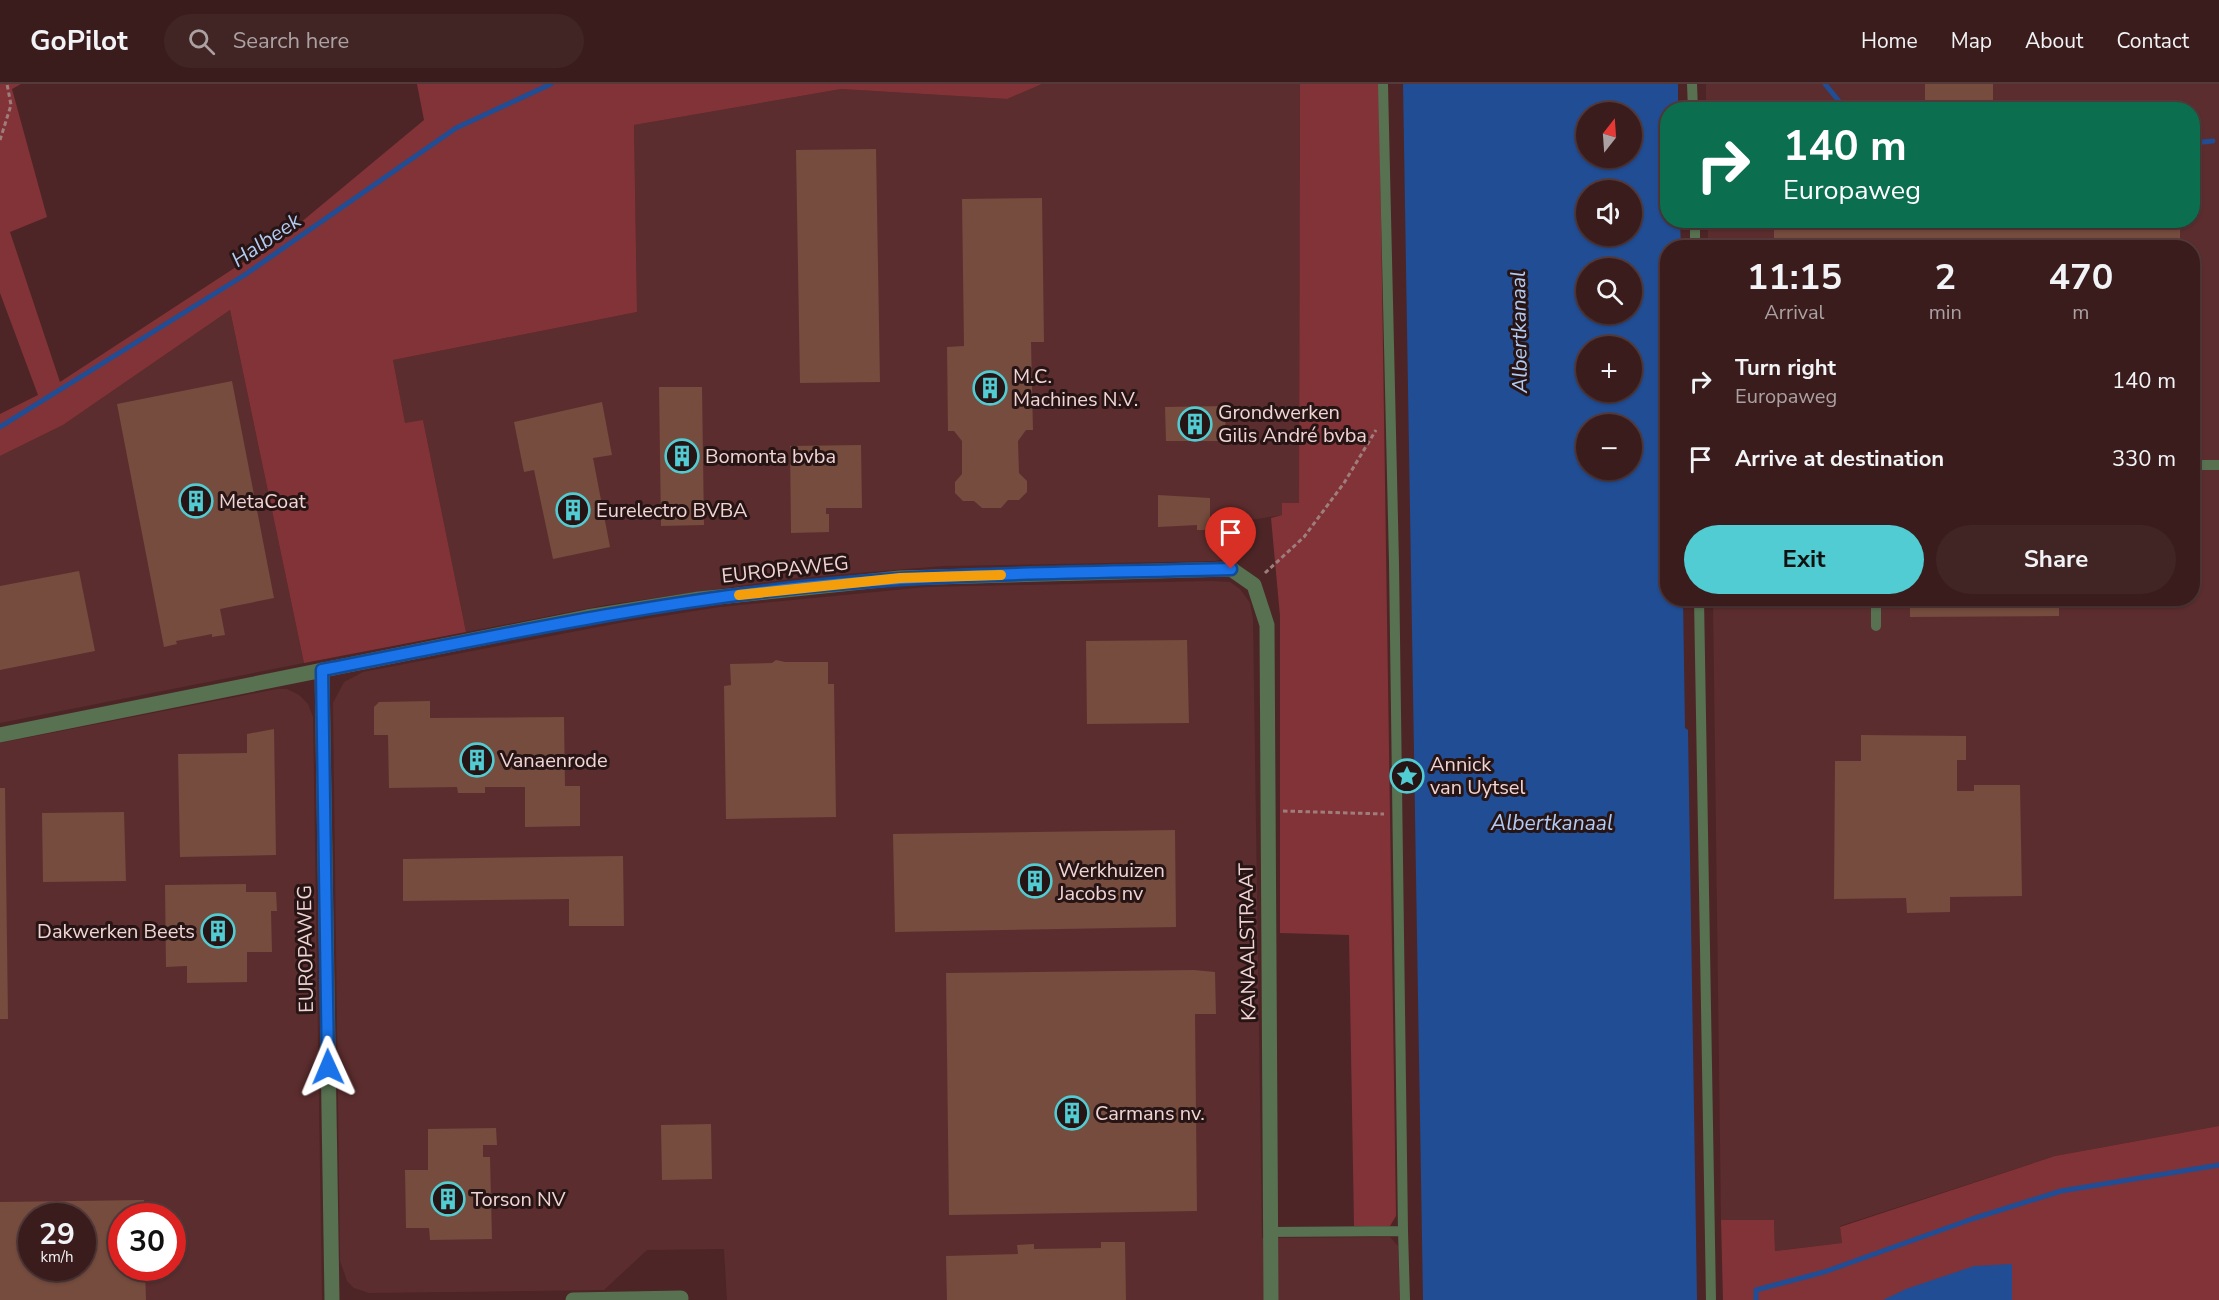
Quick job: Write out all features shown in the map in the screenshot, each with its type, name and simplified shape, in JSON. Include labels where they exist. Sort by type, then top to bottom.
[{"type":"street","name":"EUROPAWEG","points":[[0,735],[587,617],[699,599],[879,580],[1231,569],[1254,585]]},
{"type":"street","name":"KANAALSTRAAT","points":[[1254,585],[1267,625],[1266,811],[1271,1300]]},
{"type":"street","name":"EUROPAWEG","points":[[322,670],[332,1300]]},
{"type":"street","points":[[573,1300],[681,1298]]},
{"type":"lane","points":[[1383,84],[1405,1300]]},
{"type":"lane","points":[[1692,84],[1693,102]]},
{"type":"lane","points":[[2200,465],[2219,465]]},
{"type":"lane","points":[[1699,606],[1711,1300]]},
{"type":"lane","points":[[1876,606],[1876,626]]},
{"type":"lane","points":[[1270,1233],[1403,1231]]},
{"type":"path","points":[[0,141],[10,105],[7,84]]},
{"type":"path","points":[[1254,585],[1304,537],[1344,483],[1390,408]]},
{"type":"path","points":[[1266,811],[1396,814]]},
{"type":"shaded area","points":[[0,84],[21,84],[12,89],[47,217],[10,232],[60,382],[288,233],[424,120],[417,84],[1042,84],[1007,99],[841,89],[634,125],[637,312],[393,360],[405,423],[423,420],[466,632],[304,663],[230,310],[63,425],[0,456],[0,414],[38,395],[0,293]]},
{"type":"shaded area","points":[[1042,84],[1300,84],[1299,504],[1282,504],[1282,515],[1251,520],[1250,533],[1243,546],[1229,557],[1216,561],[943,566],[796,578],[606,605],[466,632],[423,420],[405,424],[393,360],[637,312],[634,125],[841,89],[1007,99]]},
{"type":"shaded area","points":[[1300,84],[1379,84],[1396,1216],[1390,1226],[1354,1226],[1349,935],[1280,933],[1280,616],[1271,518],[1282,515],[1282,503],[1299,503]]},
{"type":"shaded area","points":[[1706,84],[2219,84],[2219,1126],[2055,1156],[1840,1226],[1842,1243],[1775,1251],[1774,1221],[1721,1220],[1713,606],[2200,606],[2200,240],[1708,240],[1708,228],[2200,228],[2200,102],[1706,102]]},
{"type":"shaded area","points":[[230,310],[304,663],[0,723],[0,456],[63,425]]},
{"type":"shaded area","points":[[1230,582],[1240,589],[1250,603],[1253,619],[1262,1238],[1390,1237],[1398,1246],[1400,1300],[727,1300],[724,1249],[647,1250],[604,1290],[369,1293],[354,1288],[347,1281],[340,1261],[333,703],[344,682],[363,672],[619,623],[720,607],[927,587]]},
{"type":"shaded area","points":[[277,689],[287,689],[299,695],[308,704],[313,717],[322,1300],[0,1300],[0,743]]},
{"type":"shaded area","points":[[2219,1126],[2219,1300],[1723,1300],[1721,1220],[1774,1220],[1775,1251],[1842,1243],[1840,1227],[2055,1156]]},
{"type":"water","name":"Albertkanaal","points":[[1403,84],[1678,84],[1678,102],[1660,102],[1660,228],[1680,228],[1681,240],[1660,240],[1660,606],[1683,606],[1685,728],[1688,730],[1697,1300],[1423,1300]]},
{"type":"water","points":[[2012,1264],[2012,1300],[1883,1300],[1906,1289],[1974,1266]]},
{"type":"building","points":[[1925,84],[1993,84],[1993,101],[1925,102]]},
{"type":"building","points":[[876,149],[880,382],[800,383],[796,150]]},
{"type":"building","name":"M.C. Machines N.V.","points":[[1042,198],[1044,342],[1031,342],[1033,430],[1026,430],[1018,441],[1019,473],[1027,481],[1027,492],[1019,500],[1008,500],[1001,508],[982,508],[974,501],[963,501],[955,493],[955,482],[962,474],[962,441],[954,431],[948,431],[947,347],[964,346],[962,199]]},
{"type":"building","points":[[1774,228],[2180,228],[2180,240],[1774,240]]},
{"type":"building","name":"MetaCoat","points":[[232,381],[274,598],[220,609],[225,635],[212,637],[212,634],[176,641],[177,644],[164,647],[117,404]]},
{"type":"building","name":"Bomonta bvba","points":[[659,387],[702,387],[704,525],[661,526]]},
{"type":"building","name":"Eurelectro BVBA","points":[[602,402],[612,455],[593,458],[610,547],[553,559],[534,470],[524,472],[514,422]]},
{"type":"building","name":"Grondwerken Gilis André bvba","points":[[1225,406],[1226,441],[1166,441],[1165,407]]},
{"type":"building","points":[[861,445],[862,508],[826,508],[826,514],[829,514],[829,532],[791,533],[790,446]]},
{"type":"building","points":[[1158,495],[1210,498],[1210,530],[1197,530],[1197,525],[1158,527]]},
{"type":"building","points":[[79,571],[95,651],[0,670],[0,586]]},
{"type":"building","points":[[1910,606],[2059,606],[2059,616],[1910,617]]},
{"type":"building","points":[[1187,640],[1189,723],[1087,724],[1086,641]]},
{"type":"building","points":[[776,660],[828,662],[828,684],[834,684],[836,817],[726,819],[724,686],[731,685],[730,664],[772,663]]},
{"type":"building","name":"Vanaenrode","points":[[430,701],[430,718],[564,717],[565,786],[580,786],[580,826],[525,827],[525,787],[485,787],[485,793],[458,793],[457,787],[389,788],[388,735],[374,735],[374,707],[379,702]]},
{"type":"building","points":[[274,729],[276,855],[180,857],[178,754],[247,753],[247,734]]},
{"type":"building","points":[[1861,735],[1966,736],[1966,760],[1957,760],[1957,791],[1974,791],[1974,785],[2020,785],[2022,896],[1950,897],[1950,912],[1907,913],[1906,898],[1834,899],[1835,761],[1861,761]]},
{"type":"building","points":[[0,788],[5,788],[8,1019],[0,1019]]},
{"type":"building","points":[[124,812],[126,881],[43,882],[42,813]]},
{"type":"building","name":"Werkhuizen Jacobs nv","points":[[1175,830],[1176,927],[895,932],[893,834]]},
{"type":"building","points":[[623,856],[624,926],[569,926],[569,899],[403,901],[403,859]]},
{"type":"building","name":"Dakwerken Beets","points":[[246,884],[246,892],[276,892],[277,911],[271,911],[272,952],[247,952],[247,982],[187,983],[187,966],[166,967],[165,885]]},
{"type":"building","name":"Carmans nv.","points":[[1194,970],[1215,972],[1216,1014],[1195,1014],[1197,1211],[949,1215],[946,973]]},
{"type":"building","points":[[711,1124],[712,1179],[662,1180],[661,1125]]},
{"type":"building","name":"Torson NV","points":[[496,1128],[497,1145],[483,1145],[483,1157],[490,1157],[492,1239],[430,1240],[429,1228],[406,1228],[405,1170],[428,1170],[428,1129]]},
{"type":"building","points":[[144,1200],[144,1203],[108,1203],[108,1281],[145,1281],[146,1300],[0,1300],[0,1202]]},
{"type":"building","points":[[1101,1242],[1125,1242],[1126,1300],[947,1300],[946,1256],[1018,1254],[1017,1245],[1034,1244],[1034,1249],[1101,1248]]},
{"type":"waterway","name":"Halbeek","points":[[0,427],[243,276],[456,128],[551,84]]},
{"type":"waterway","name":"Halbeek","points":[[1825,84],[1840,102]]},
{"type":"waterway","name":"Halbeek","points":[[2200,142],[2213,141]]},
{"type":"waterway","points":[[1756,1300],[1756,1290],[1824,1272],[1972,1219],[2061,1191],[2219,1165]]},
{"type":"slow traffic","points":[[739,595],[900,578],[1001,575]]},
{"type":"place","name":"M.C. Machines N.V.","points":[[990,388]]},
{"type":"place","name":"Grondwerken Gilis André bvba","points":[[1195,424]]},
{"type":"place","name":"Bomonta bvba","points":[[682,456]]},
{"type":"place","name":"MetaCoat","points":[[196,501]]},
{"type":"place","name":"Eurelectro BVBA","points":[[573,510]]},
{"type":"place","name":"Vanaenrode","points":[[477,760]]},
{"type":"place","name":"Annick van Uytsel","points":[[1407,776]]},
{"type":"place","name":"Werkhuizen Jacobs nv","points":[[1035,881]]},
{"type":"place","name":"Dakwerken Beets","points":[[218,931]]},
{"type":"place","name":"Carmans nv.","points":[[1072,1113]]},
{"type":"place","name":"Torson NV","points":[[448,1199]]},
{"type":"route","points":[[328,1067],[322,670],[587,617],[699,599],[803,587],[900,578],[1231,569]]}]
